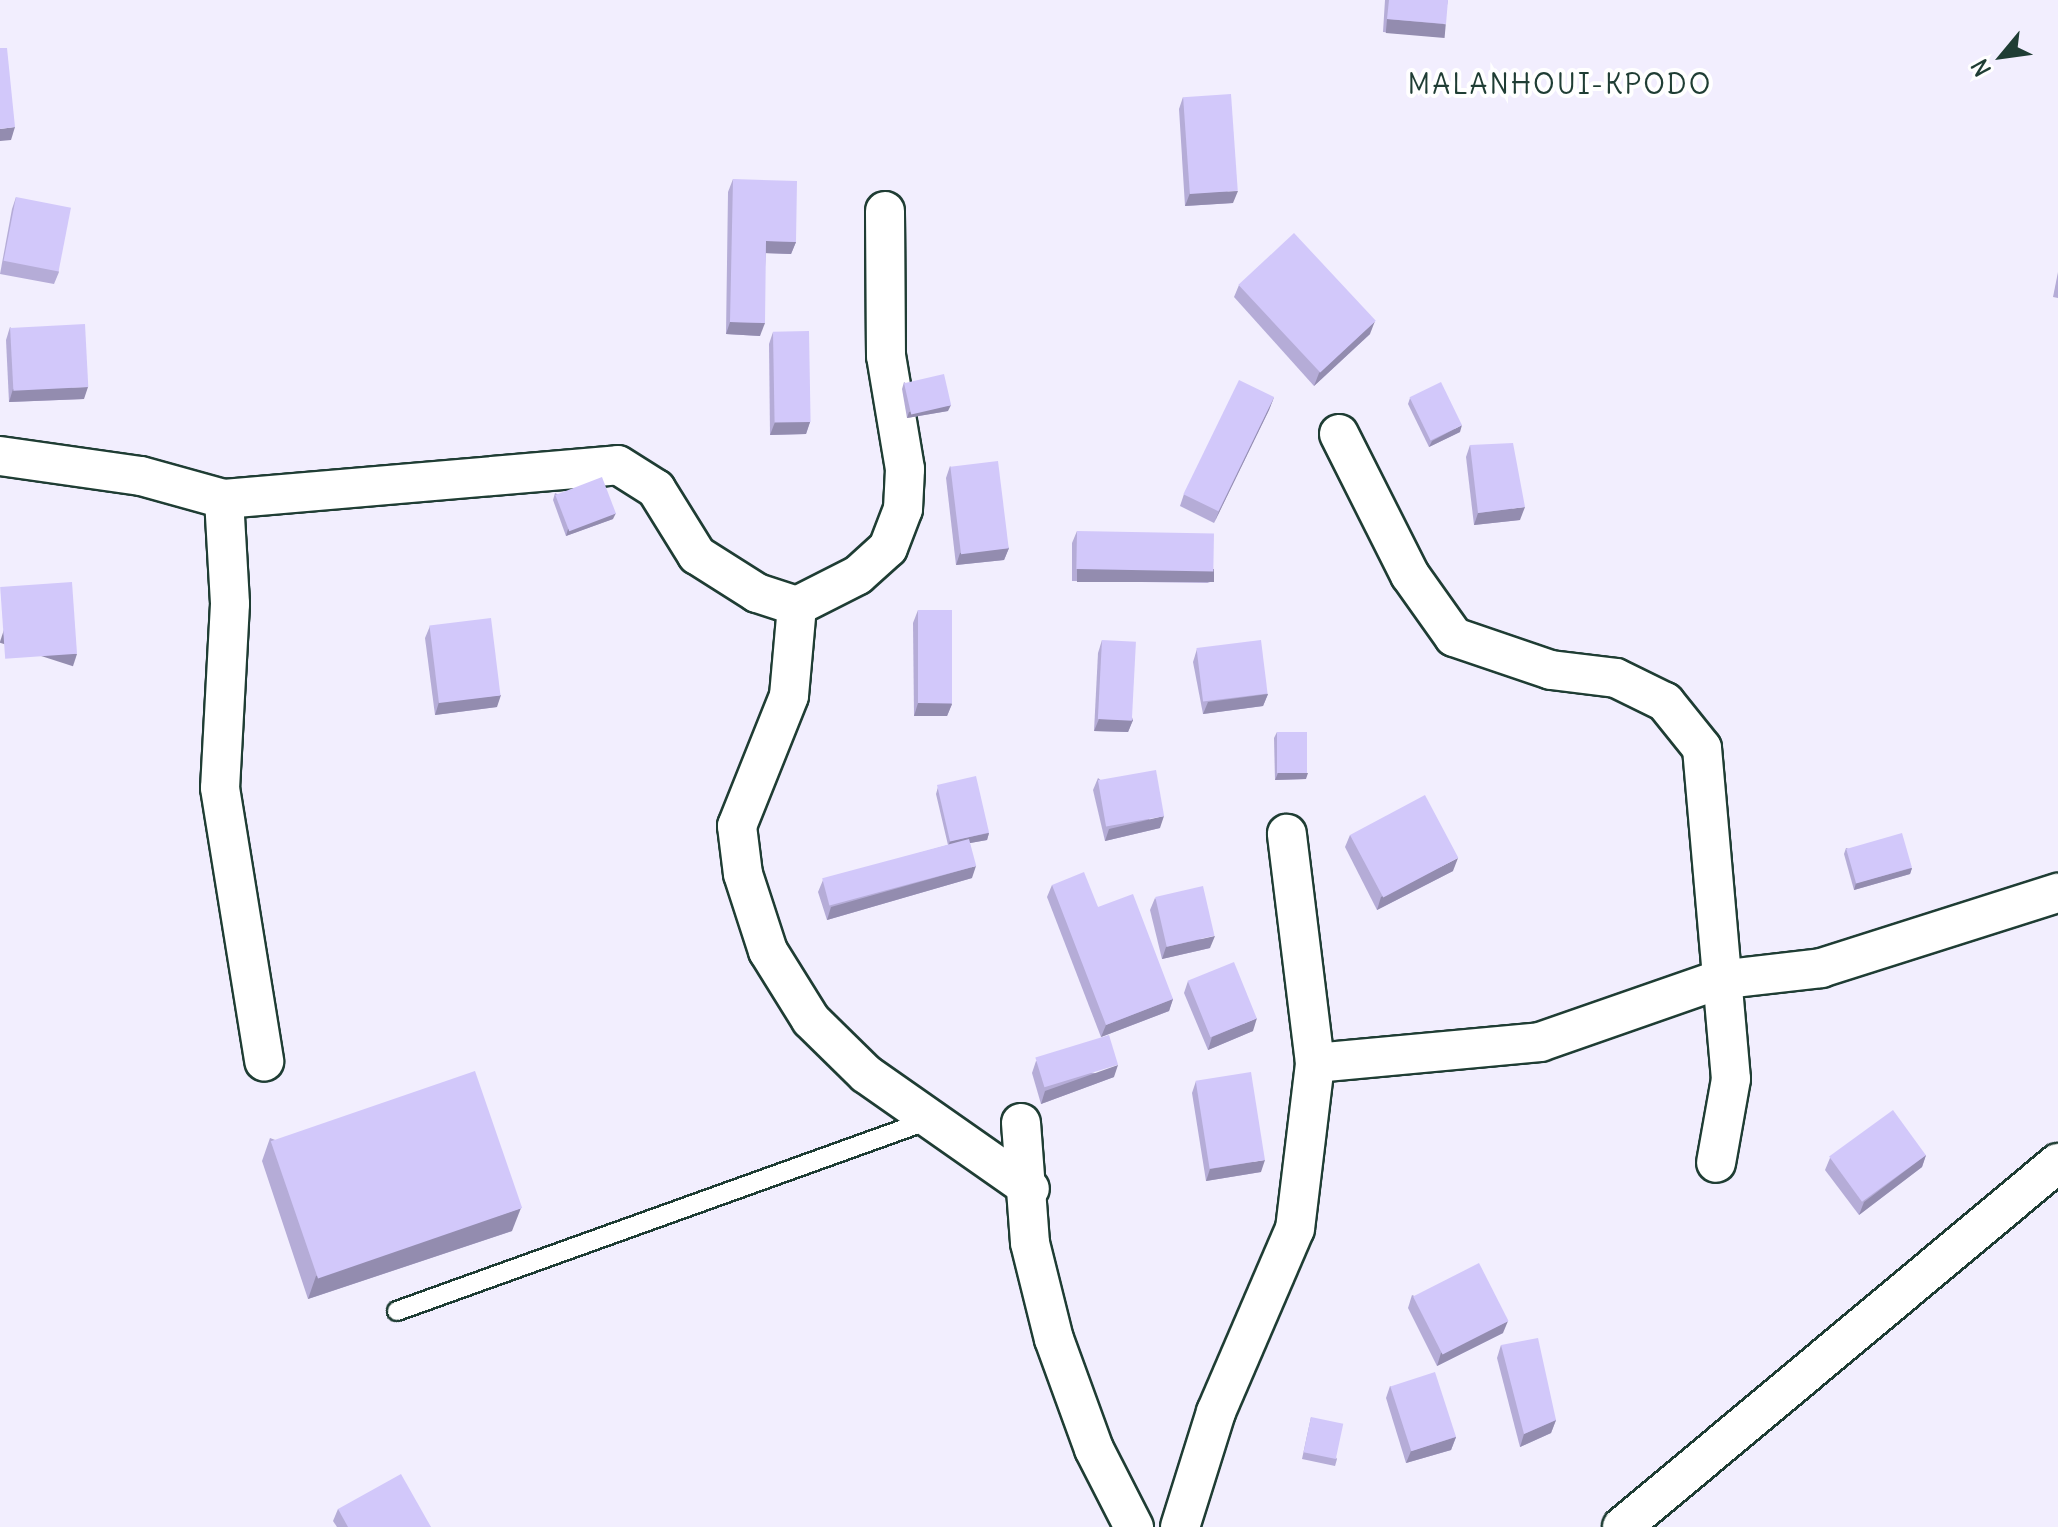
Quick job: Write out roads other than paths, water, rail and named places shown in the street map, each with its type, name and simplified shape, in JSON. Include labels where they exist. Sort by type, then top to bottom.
[{"type":"street","points":[[0,456],[141,476],[224,499],[618,465],[656,489],[697,555],[757,593],[797,606],[858,575],[888,548],[903,509],[905,469],[886,356],[885,211]]},
{"type":"street","points":[[1339,434],[1410,575],[1454,637],[1551,670],[1616,678],[1665,702],[1702,748],[1718,980],[1731,1079],[1716,1163]]},
{"type":"street","points":[[224,499],[230,604],[220,788],[264,1061]]},
{"type":"street","points":[[797,606],[789,696],[737,826],[743,874],[768,951],[811,1020],[866,1074],[1030,1189]]},
{"type":"street","points":[[1180,1527],[1216,1412],[1295,1229],[1315,1063],[1287,834]]},
{"type":"street","points":[[1315,1063],[1540,1042],[1718,980],[1821,968],[2058,893]]},
{"type":"street","points":[[1021,1123],[1030,1189],[1030,1243],[1054,1339],[1094,1449],[1134,1527]]},
{"type":"street","points":[[1622,1527],[2058,1163]]},
{"type":"lane","points":[[397,1311],[931,1119]]},
{"type":"district","name":"MALANHOUI-KPODO","points":[[1560,84]]}]
